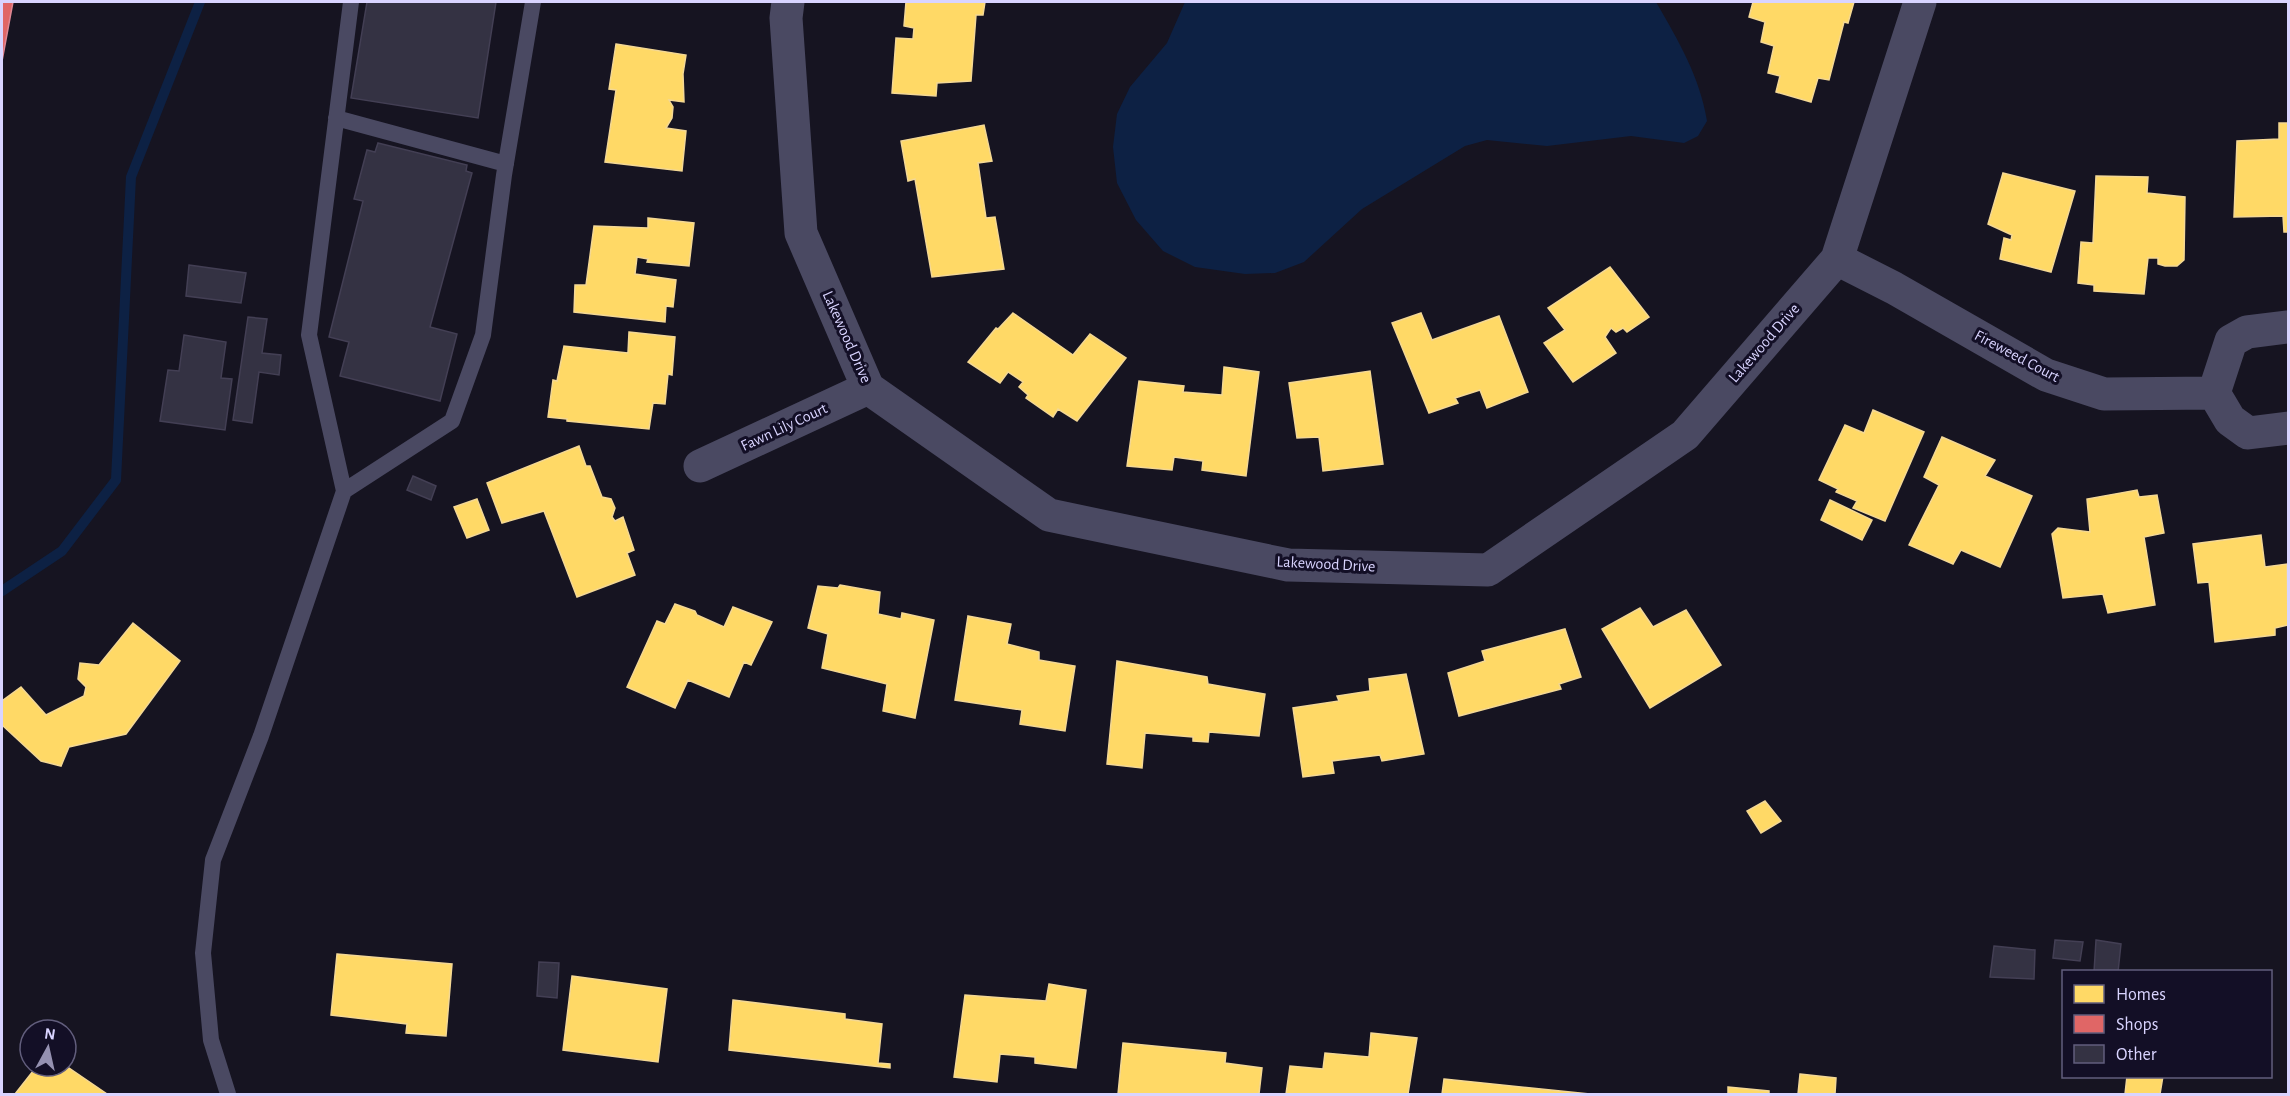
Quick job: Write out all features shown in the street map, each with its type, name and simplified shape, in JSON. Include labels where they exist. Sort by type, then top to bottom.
[{"type":"street","name":"Lakewood Drive","points":[[788,2],[786,18],[801,233],[868,388],[1049,515],[1288,565],[1488,570],[1685,435],[1837,259],[1920,2]]},
{"type":"street","name":"Fireweed Court","points":[[1837,259],[1894,288],[2046,375],[2104,394],[2214,393]]},
{"type":"street","points":[[2289,327],[2247,332],[2231,341],[2214,393],[2230,420],[2248,433],[2289,428]]},
{"type":"street","name":"Fawn Lily Court","points":[[700,466],[868,388]]},
{"type":"lane","points":[[228,1095],[211,1040],[203,953],[213,860],[261,736],[344,491],[309,334],[351,2]]},
{"type":"lane","points":[[344,491],[452,421],[483,335],[506,164],[533,2]]},
{"type":"lane","points":[[336,118],[506,164]]},
{"type":"water","points":[[1185,2],[1656,2],[1694,74],[1707,121],[1698,136],[1684,143],[1631,136],[1547,146],[1487,140],[1465,146],[1362,209],[1304,262],[1275,273],[1245,274],[1195,267],[1163,251],[1136,220],[1117,183],[1113,147],[1117,114],[1130,87],[1167,43]]},
{"type":"building: Homes","points":[[906,2],[985,2],[983,15],[976,15],[971,81],[937,83],[936,96],[892,93],[896,38],[913,39],[914,28],[904,26]]},
{"type":"building: Homes","points":[[1753,2],[1854,2],[1848,23],[1844,22],[1829,80],[1818,78],[1811,102],[1776,92],[1780,76],[1768,73],[1774,46],[1761,42],[1765,22],[1749,17]]},
{"type":"building: Homes","points":[[616,44],[686,55],[683,74],[684,102],[669,100],[673,107],[672,118],[666,128],[686,131],[682,171],[605,162],[616,90],[609,89]]},
{"type":"building: Homes","points":[[2279,123],[2288,123],[2288,232],[2284,232],[2283,216],[2234,217],[2237,141],[2279,139]]},
{"type":"building: Homes","points":[[984,125],[992,161],[978,163],[986,218],[995,217],[1004,269],[932,277],[915,179],[908,181],[901,141]]},
{"type":"building: Homes","points":[[2003,173],[2075,191],[2051,272],[2000,259],[2004,238],[2011,240],[2012,235],[1988,224]]},
{"type":"building: Homes","points":[[2096,176],[2148,177],[2147,193],[2185,197],[2184,260],[2177,266],[2165,266],[2158,264],[2158,258],[2148,258],[2144,294],[2094,291],[2094,285],[2078,283],[2081,242],[2093,243]]},
{"type":"building: Homes","points":[[648,218],[694,223],[689,266],[647,262],[648,259],[637,257],[635,274],[676,280],[673,307],[666,306],[665,322],[574,312],[575,285],[586,285],[594,226],[648,228]]},
{"type":"building: Homes","points":[[1610,267],[1649,317],[1627,332],[1623,328],[1616,332],[1611,328],[1605,337],[1616,353],[1573,382],[1544,343],[1565,330],[1548,308]]},
{"type":"building: Homes","points":[[1013,313],[1073,355],[1090,334],[1126,358],[1077,421],[1058,409],[1053,417],[1026,398],[1028,395],[1019,387],[1023,382],[1008,372],[1000,383],[968,362],[996,328],[998,329]]},
{"type":"building: Homes","points":[[1421,313],[1432,340],[1499,316],[1528,392],[1487,408],[1480,390],[1455,398],[1458,403],[1429,413],[1392,323]]},
{"type":"building: Homes","points":[[629,332],[675,337],[672,375],[668,374],[665,404],[653,403],[649,429],[548,417],[553,380],[557,381],[564,346],[628,353]]},
{"type":"building: Homes","points":[[1224,367],[1259,372],[1246,476],[1202,470],[1203,461],[1174,457],[1172,470],[1127,466],[1139,381],[1184,386],[1183,392],[1222,395]]},
{"type":"building: Homes","points":[[1370,371],[1383,464],[1323,471],[1319,437],[1297,438],[1289,383]]},
{"type":"building: Homes","points":[[1873,410],[1924,432],[1885,521],[1853,508],[1857,501],[1836,492],[1838,489],[1819,480],[1845,425],[1864,433]]},
{"type":"building: Homes","points":[[1942,437],[1995,460],[1985,476],[2032,496],[2000,567],[1961,550],[1953,564],[1909,545],[1939,485],[1924,477]]},
{"type":"building: Homes","points":[[579,446],[586,466],[590,466],[602,497],[611,499],[615,508],[612,517],[615,521],[623,517],[634,550],[627,553],[635,575],[577,597],[544,511],[502,523],[487,483]]},
{"type":"building: Homes","points":[[2137,490],[2139,497],[2157,495],[2164,533],[2144,537],[2155,605],[2108,613],[2103,594],[2063,598],[2052,534],[2058,528],[2090,532],[2087,499]]},
{"type":"building: Homes","points":[[477,499],[489,530],[467,538],[454,507]]},
{"type":"building: Homes","points":[[1830,500],[1872,520],[1862,540],[1821,520]]},
{"type":"building: Homes","points":[[2261,535],[2265,567],[2287,564],[2288,625],[2275,628],[2275,635],[2215,642],[2209,582],[2198,583],[2193,544]]},
{"type":"building: Homes","points":[[840,585],[880,592],[878,614],[901,619],[902,613],[934,620],[915,718],[883,711],[887,684],[822,668],[828,634],[808,628],[818,586],[838,588]]},
{"type":"building: Homes","points":[[675,604],[695,611],[697,615],[724,627],[733,607],[772,622],[751,665],[744,662],[729,697],[688,680],[675,708],[627,687],[657,621],[665,624]]},
{"type":"building: Homes","points":[[1640,608],[1653,627],[1686,610],[1721,665],[1650,708],[1602,629]]},
{"type":"building: Homes","points":[[968,616],[1011,624],[1007,644],[1039,652],[1039,660],[1075,666],[1065,731],[1020,724],[1022,710],[955,700]]},
{"type":"building: Homes","points":[[133,623],[180,661],[126,734],[69,747],[61,766],[41,761],[2,725],[2,701],[21,687],[46,715],[84,696],[86,687],[78,679],[80,663],[99,665]]},
{"type":"building: Homes","points":[[1565,629],[1581,677],[1559,684],[1561,689],[1459,716],[1448,673],[1485,661],[1482,651]]},
{"type":"building: Homes","points":[[1117,661],[1207,677],[1208,684],[1265,694],[1259,736],[1209,732],[1208,742],[1193,741],[1193,737],[1145,733],[1142,768],[1107,764]]},
{"type":"building: Homes","points":[[1406,674],[1424,754],[1382,761],[1380,755],[1332,761],[1334,773],[1303,777],[1293,708],[1339,701],[1337,696],[1370,691],[1369,679]]},
{"type":"building: Homes","points":[[1765,801],[1781,821],[1761,833],[1747,811]]},
{"type":"building: Homes","points":[[337,954],[452,964],[446,1036],[406,1033],[407,1024],[331,1015]]},
{"type":"building: Homes","points":[[572,976],[667,989],[658,1062],[563,1050]]},
{"type":"building: Homes","points":[[1049,984],[1086,990],[1076,1068],[1035,1063],[1035,1057],[1000,1054],[997,1082],[954,1077],[965,995],[1046,1001]]},
{"type":"building: Homes","points":[[733,1000],[845,1014],[845,1019],[882,1024],[878,1063],[890,1064],[890,1068],[729,1050]]},
{"type":"building: Homes","points":[[1371,1033],[1417,1038],[1408,1094],[1286,1094],[1290,1066],[1323,1069],[1325,1053],[1369,1057]]},
{"type":"building: Homes","points":[[1123,1043],[1226,1053],[1225,1063],[1262,1068],[1259,1094],[1118,1094]]},
{"type":"building: Homes","points":[[78,1074],[107,1094],[15,1094],[28,1078],[78,1078]]},
{"type":"building: Homes","points":[[1800,1074],[1836,1078],[1835,1094],[1798,1094]]},
{"type":"building: Homes","points":[[2127,1078],[2163,1078],[2160,1094],[2125,1094]]},
{"type":"building: Homes","points":[[1444,1079],[1590,1094],[1442,1094]]},
{"type":"building: Homes","points":[[1728,1087],[1769,1091],[1769,1094],[1728,1094]]},
{"type":"building: Shops","points":[[2,2],[13,2],[2,61]]},
{"type":"building: Other","points":[[367,2],[496,2],[478,118],[351,98]]},
{"type":"building: Other","points":[[378,143],[467,165],[466,171],[472,173],[430,327],[457,334],[440,401],[340,376],[349,342],[329,337],[363,201],[354,199],[367,150],[375,152]]},
{"type":"building: Other","points":[[189,265],[246,273],[241,303],[186,296]]},
{"type":"building: Other","points":[[248,317],[267,319],[262,353],[281,355],[279,375],[259,372],[252,423],[233,420]]},
{"type":"building: Other","points":[[184,335],[226,342],[221,378],[232,379],[225,430],[160,421],[168,370],[179,371]]},
{"type":"building: Other","points":[[413,476],[436,486],[431,500],[407,490]]},
{"type":"building: Other","points":[[2055,940],[2083,942],[2080,961],[2053,958]]},
{"type":"building: Other","points":[[2096,940],[2121,944],[2118,970],[2094,970]]},
{"type":"building: Other","points":[[1994,946],[2035,950],[2034,979],[1990,977]]},
{"type":"building: Other","points":[[539,962],[559,963],[557,998],[537,996]]},
{"type":"waterway","points":[[2,591],[62,551],[116,480],[131,177],[200,2]]}]
